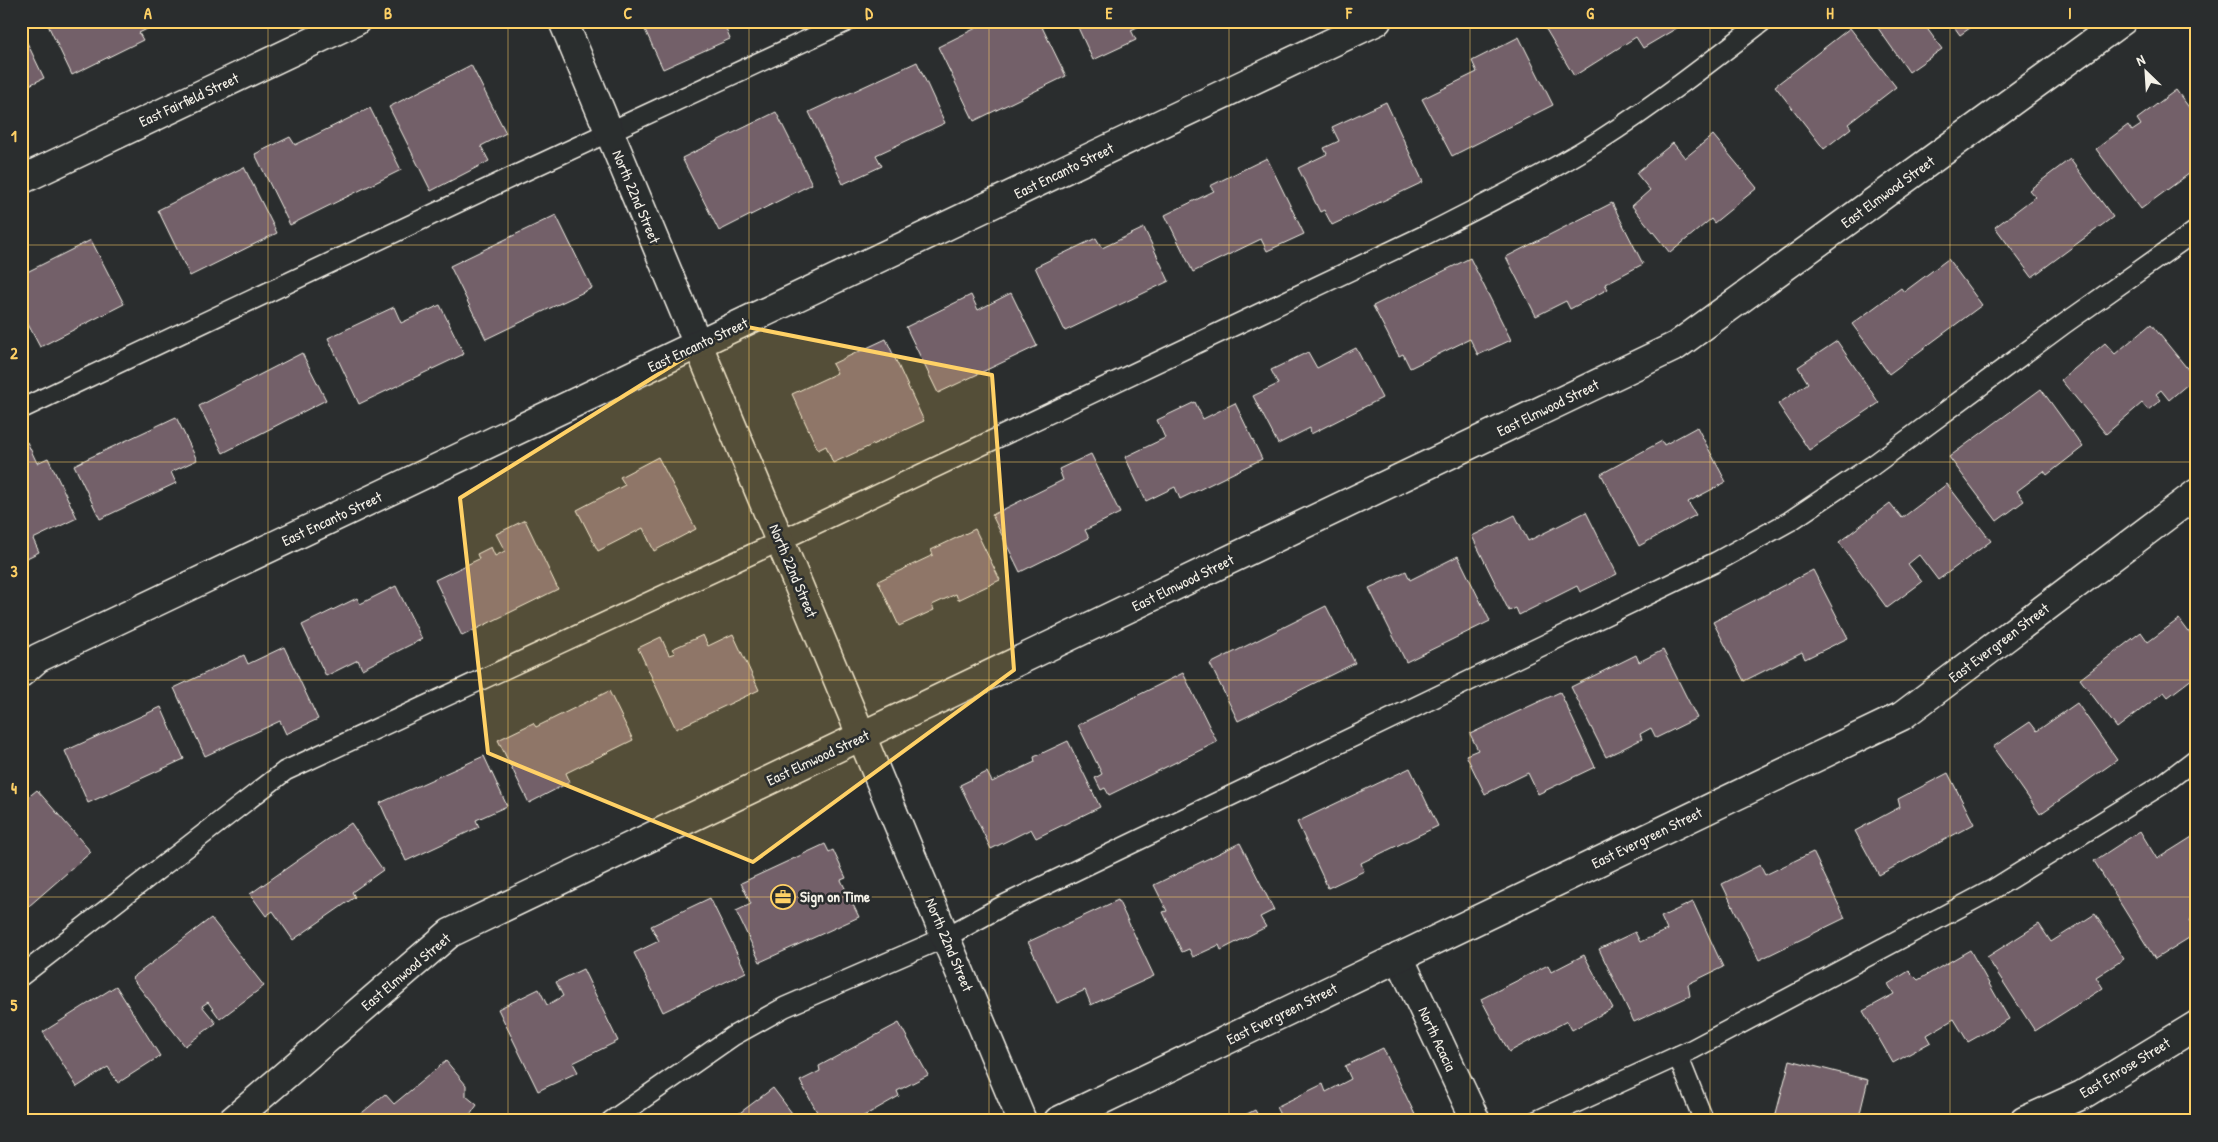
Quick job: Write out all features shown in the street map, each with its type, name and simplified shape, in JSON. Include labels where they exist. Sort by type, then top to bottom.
[{"type":"street","name":"East Fairfield Street","points":[[21,180],[356,21]]},
{"type":"street","name":"North 22nd Street","points":[[563,21],[1022,1121]]},
{"type":"street","name":"East Encanto Street","points":[[21,673],[38,658],[1377,21]]},
{"type":"street","name":"East Elmwood Street","points":[[232,1121],[450,933],[1676,346],[2122,21]]},
{"type":"street","name":"East Evergreen Street","points":[[1058,1121],[1902,716],[2197,493]]},
{"type":"street","name":"North Acacia","points":[[1399,957],[1476,1121]]},
{"type":"street","name":"East Enrose Street","points":[[2024,1121],[2082,1095],[2197,1025]]},
{"type":"lane","points":[[21,409],[848,21]]},
{"type":"lane","points":[[21,976],[284,771],[780,541],[1423,236],[1517,189],[1598,141],[1704,67],[1763,21]]},
{"type":"lane","points":[[611,1121],[733,1036],[785,1007],[946,937],[1015,900],[1716,562],[1782,526],[1872,466],[2064,324],[2197,230]]},
{"type":"lane","points":[[1536,1121],[1678,1056],[1992,890],[2163,784],[2197,758]]},
{"type":"lane","points":[[1678,1056],[1704,1121]]},
{"type":"highlighted area","points":[[737,325],[992,375],[1014,670],[753,862],[488,753],[460,498]]},
{"type":"building","points":[[46,21],[163,21],[139,33],[143,40],[72,75]]},
{"type":"building","points":[[641,21],[725,21],[723,22],[730,39],[663,69]]},
{"type":"building","points":[[990,21],[1039,21],[1066,76],[974,121],[938,47]]},
{"type":"building","points":[[1075,21],[1150,21],[1131,30],[1136,40],[1093,60]]},
{"type":"building","points":[[1541,21],[1673,21],[1677,28],[1643,48],[1636,37],[1574,76]]},
{"type":"building","points":[[1873,21],[1926,21],[1923,23],[1942,49],[1909,72]]},
{"type":"building","points":[[1950,21],[1980,21],[1960,35]]},
{"type":"building","points":[[1850,28],[1896,87],[1848,124],[1851,128],[1824,149],[1775,86]]},
{"type":"building","points":[[21,30],[44,78],[21,89]]},
{"type":"building","points":[[1519,37],[1553,105],[1452,156],[1422,99],[1477,72],[1472,61]]},
{"type":"building","points":[[917,62],[945,123],[876,155],[882,166],[843,184],[809,112]]},
{"type":"building","points":[[471,65],[506,133],[481,146],[489,161],[431,191],[389,107]]},
{"type":"building","points":[[2176,90],[2197,118],[2197,168],[2141,209],[2096,149],[2128,125],[2132,131],[2141,125],[2137,119]]},
{"type":"building","points":[[1386,102],[1423,182],[1332,225],[1324,210],[1320,212],[1298,168],[1327,154],[1324,148],[1339,141],[1332,127]]},
{"type":"building","points":[[370,108],[401,170],[290,225],[255,154],[290,137],[295,145]]},
{"type":"building","points":[[776,112],[812,184],[719,231],[682,158]]},
{"type":"building","points":[[1713,135],[1757,188],[1714,223],[1711,219],[1670,253],[1632,206],[1650,190],[1636,173],[1673,143],[1685,158]]},
{"type":"building","points":[[1267,158],[1304,234],[1267,251],[1261,239],[1193,272],[1165,215],[1214,191],[1210,186]]},
{"type":"building","points":[[2070,159],[2113,217],[2032,277],[1995,227],[2035,197],[2029,190]]},
{"type":"building","points":[[244,167],[277,233],[190,276],[158,210]]},
{"type":"building","points":[[1612,203],[1643,264],[1605,284],[1608,289],[1570,309],[1566,301],[1536,316],[1506,257]]},
{"type":"building","points":[[556,215],[592,288],[486,339],[450,266]]},
{"type":"building","points":[[1144,228],[1169,281],[1065,331],[1035,267],[1096,238],[1102,248]]},
{"type":"building","points":[[91,240],[124,304],[40,347],[21,311],[21,275]]},
{"type":"building","points":[[1470,258],[1511,340],[1478,355],[1470,339],[1410,368],[1403,354],[1399,356],[1373,306]]},
{"type":"building","points":[[1948,259],[1982,305],[1889,374],[1852,324],[1901,288],[1904,292]]},
{"type":"building","points":[[1011,293],[1037,346],[938,393],[906,327],[971,295],[978,310]]},
{"type":"building","points":[[440,305],[464,354],[359,404],[328,338],[394,307],[401,323]]},
{"type":"building","points":[[2151,324],[2195,378],[2169,400],[2161,390],[2156,394],[2161,400],[2148,410],[2142,403],[2106,434],[2061,380],[2105,343],[2115,354]]},
{"type":"building","points":[[886,339],[924,421],[833,463],[826,446],[818,450],[792,394],[837,373],[832,364]]},
{"type":"building","points":[[1837,341],[1879,403],[1809,450],[1778,404],[1808,383],[1798,367]]},
{"type":"building","points":[[1356,348],[1382,398],[1311,434],[1310,428],[1278,444],[1253,396],[1278,384],[1271,370],[1308,352],[1317,368]]},
{"type":"building","points":[[302,353],[326,400],[223,453],[199,406]]},
{"type":"building","points":[[2041,389],[2083,447],[2047,475],[2044,471],[2017,491],[2024,501],[1997,521],[1949,457]]},
{"type":"building","points":[[1195,402],[1203,419],[1235,403],[1262,459],[1180,499],[1175,487],[1146,501],[1125,457],[1165,438],[1157,420]]},
{"type":"building","points":[[176,417],[197,460],[171,472],[176,483],[100,519],[74,465]]},
{"type":"building","points":[[1697,427],[1726,482],[1688,502],[1696,515],[1639,546],[1601,474],[1662,441],[1664,445]]},
{"type":"building","points":[[27,442],[37,463],[48,458],[77,518],[33,539],[39,552],[21,561],[21,445]]},
{"type":"building","points":[[1091,454],[1120,513],[1085,530],[1089,538],[1020,572],[992,515],[1063,480],[1059,469]]},
{"type":"building","points":[[658,457],[696,529],[654,551],[643,528],[598,551],[577,510],[625,485],[620,477]]},
{"type":"building","points":[[1947,484],[1991,541],[1938,580],[1919,555],[1908,564],[1922,582],[1887,608],[1839,542],[1890,503],[1902,518]]},
{"type":"building","points":[[1586,512],[1617,574],[1580,592],[1577,586],[1519,615],[1516,608],[1509,611],[1472,536],[1515,515],[1528,541]]},
{"type":"building","points":[[525,520],[558,589],[462,636],[435,580],[479,559],[477,554],[491,547],[495,556],[505,551],[496,534]]},
{"type":"building","points":[[975,529],[1000,580],[958,600],[956,594],[932,605],[934,610],[899,626],[878,581],[933,555],[931,550]]},
{"type":"building","points":[[1458,556],[1490,621],[1406,662],[1369,588],[1406,571],[1410,580]]},
{"type":"building","points":[[1813,570],[1848,638],[1805,659],[1802,652],[1744,681],[1713,622]]},
{"type":"building","points":[[396,586],[422,639],[362,669],[358,660],[326,676],[302,625],[357,598],[360,604]]},
{"type":"building","points":[[1326,606],[1355,663],[1238,721],[1210,664]]},
{"type":"building","points":[[2179,619],[2197,643],[2197,675],[2168,697],[2164,692],[2117,728],[2080,679],[2141,632],[2148,642]]},
{"type":"building","points":[[733,634],[759,690],[676,729],[638,648],[661,637],[669,655],[675,653],[672,649],[703,635],[708,646]]},
{"type":"building","points":[[284,647],[318,719],[286,734],[280,721],[205,756],[174,688],[244,655],[248,664]]},
{"type":"building","points":[[1663,650],[1697,718],[1656,738],[1651,728],[1640,734],[1642,739],[1606,757],[1571,687],[1636,655],[1639,662]]},
{"type":"building","points":[[1183,673],[1217,742],[1109,795],[1105,788],[1101,790],[1095,778],[1102,774],[1078,725]]},
{"type":"building","points":[[609,691],[633,740],[566,773],[570,782],[529,803],[498,740],[533,723],[536,727]]},
{"type":"building","points":[[1560,692],[1595,767],[1538,794],[1528,773],[1485,794],[1466,755],[1478,750],[1470,734]]},
{"type":"building","points":[[2077,703],[2117,760],[2040,814],[1993,747],[2030,722],[2037,731]]},
{"type":"building","points":[[161,707],[184,759],[88,803],[65,751]]},
{"type":"building","points":[[1068,741],[1100,807],[1036,838],[1031,829],[991,849],[960,785],[987,772],[992,782],[1035,762],[1034,757]]},
{"type":"building","points":[[484,756],[507,806],[476,820],[479,827],[406,861],[380,803]]},
{"type":"building","points":[[1410,768],[1438,826],[1361,863],[1364,871],[1328,888],[1297,822]]},
{"type":"building","points":[[1948,773],[1974,824],[1879,875],[1855,831],[1900,807],[1898,799]]},
{"type":"building","points":[[37,790],[91,852],[21,913],[21,803]]},
{"type":"building","points":[[351,823],[383,870],[352,892],[355,897],[293,940],[273,911],[266,916],[250,894]]},
{"type":"building","points":[[2140,831],[2157,859],[2192,837],[2197,845],[2197,916],[2189,920],[2197,933],[2155,959],[2094,861]]},
{"type":"building","points":[[1240,843],[1274,910],[1260,917],[1266,927],[1221,950],[1219,945],[1193,957],[1189,949],[1182,952],[1163,912],[1167,911],[1154,885]]},
{"type":"building","points":[[825,844],[829,852],[833,850],[846,878],[841,880],[859,917],[760,962],[736,911],[751,904],[741,883]]},
{"type":"building","points":[[1813,852],[1845,918],[1759,960],[1722,884],[1760,865],[1765,875]]},
{"type":"building","points":[[710,898],[746,972],[663,1012],[634,953],[659,941],[651,926]]},
{"type":"building","points":[[1118,900],[1154,976],[1091,1005],[1085,990],[1057,1003],[1028,942]]},
{"type":"building","points":[[1693,902],[1723,967],[1688,984],[1690,996],[1634,1022],[1599,949],[1635,932],[1640,942],[1667,930],[1661,917]]},
{"type":"building","points":[[2095,914],[2124,959],[2096,977],[2103,988],[2035,1031],[1987,957],[2039,924],[2051,942]]},
{"type":"building","points":[[211,918],[264,986],[220,1019],[208,1002],[202,1006],[216,1023],[185,1046],[132,978]]},
{"type":"building","points":[[1970,950],[2009,1019],[1968,1042],[1954,1019],[1927,1035],[1931,1042],[1893,1063],[1863,1011],[1894,994],[1888,984],[1909,971],[1918,980]]},
{"type":"building","points":[[1584,955],[1613,1008],[1572,1030],[1567,1021],[1509,1052],[1481,999],[1548,965],[1551,972]]},
{"type":"building","points":[[583,969],[618,1041],[573,1063],[578,1072],[538,1091],[498,1009],[539,989],[547,1005],[563,996],[556,982]]},
{"type":"building","points":[[116,986],[160,1056],[118,1083],[108,1067],[77,1087],[43,1032]]},
{"type":"building","points":[[899,1023],[928,1075],[897,1091],[899,1096],[855,1121],[822,1121],[800,1081],[820,1071],[819,1066]]},
{"type":"building","points":[[1383,1048],[1418,1121],[1283,1121],[1276,1107],[1323,1084],[1326,1092],[1351,1079],[1345,1066]]},
{"type":"building","points":[[1790,1060],[1868,1080],[1858,1121],[1774,1121]]},
{"type":"building","points":[[446,1061],[466,1085],[466,1096],[477,1105],[466,1121],[352,1121],[385,1094],[394,1104]]},
{"type":"building","points":[[773,1088],[798,1121],[729,1121]]},
{"type":"building","points":[[1255,1110],[1261,1121],[1233,1121]]},
{"type":"place","name":"Sign on Time","points":[[783,897]]}]
